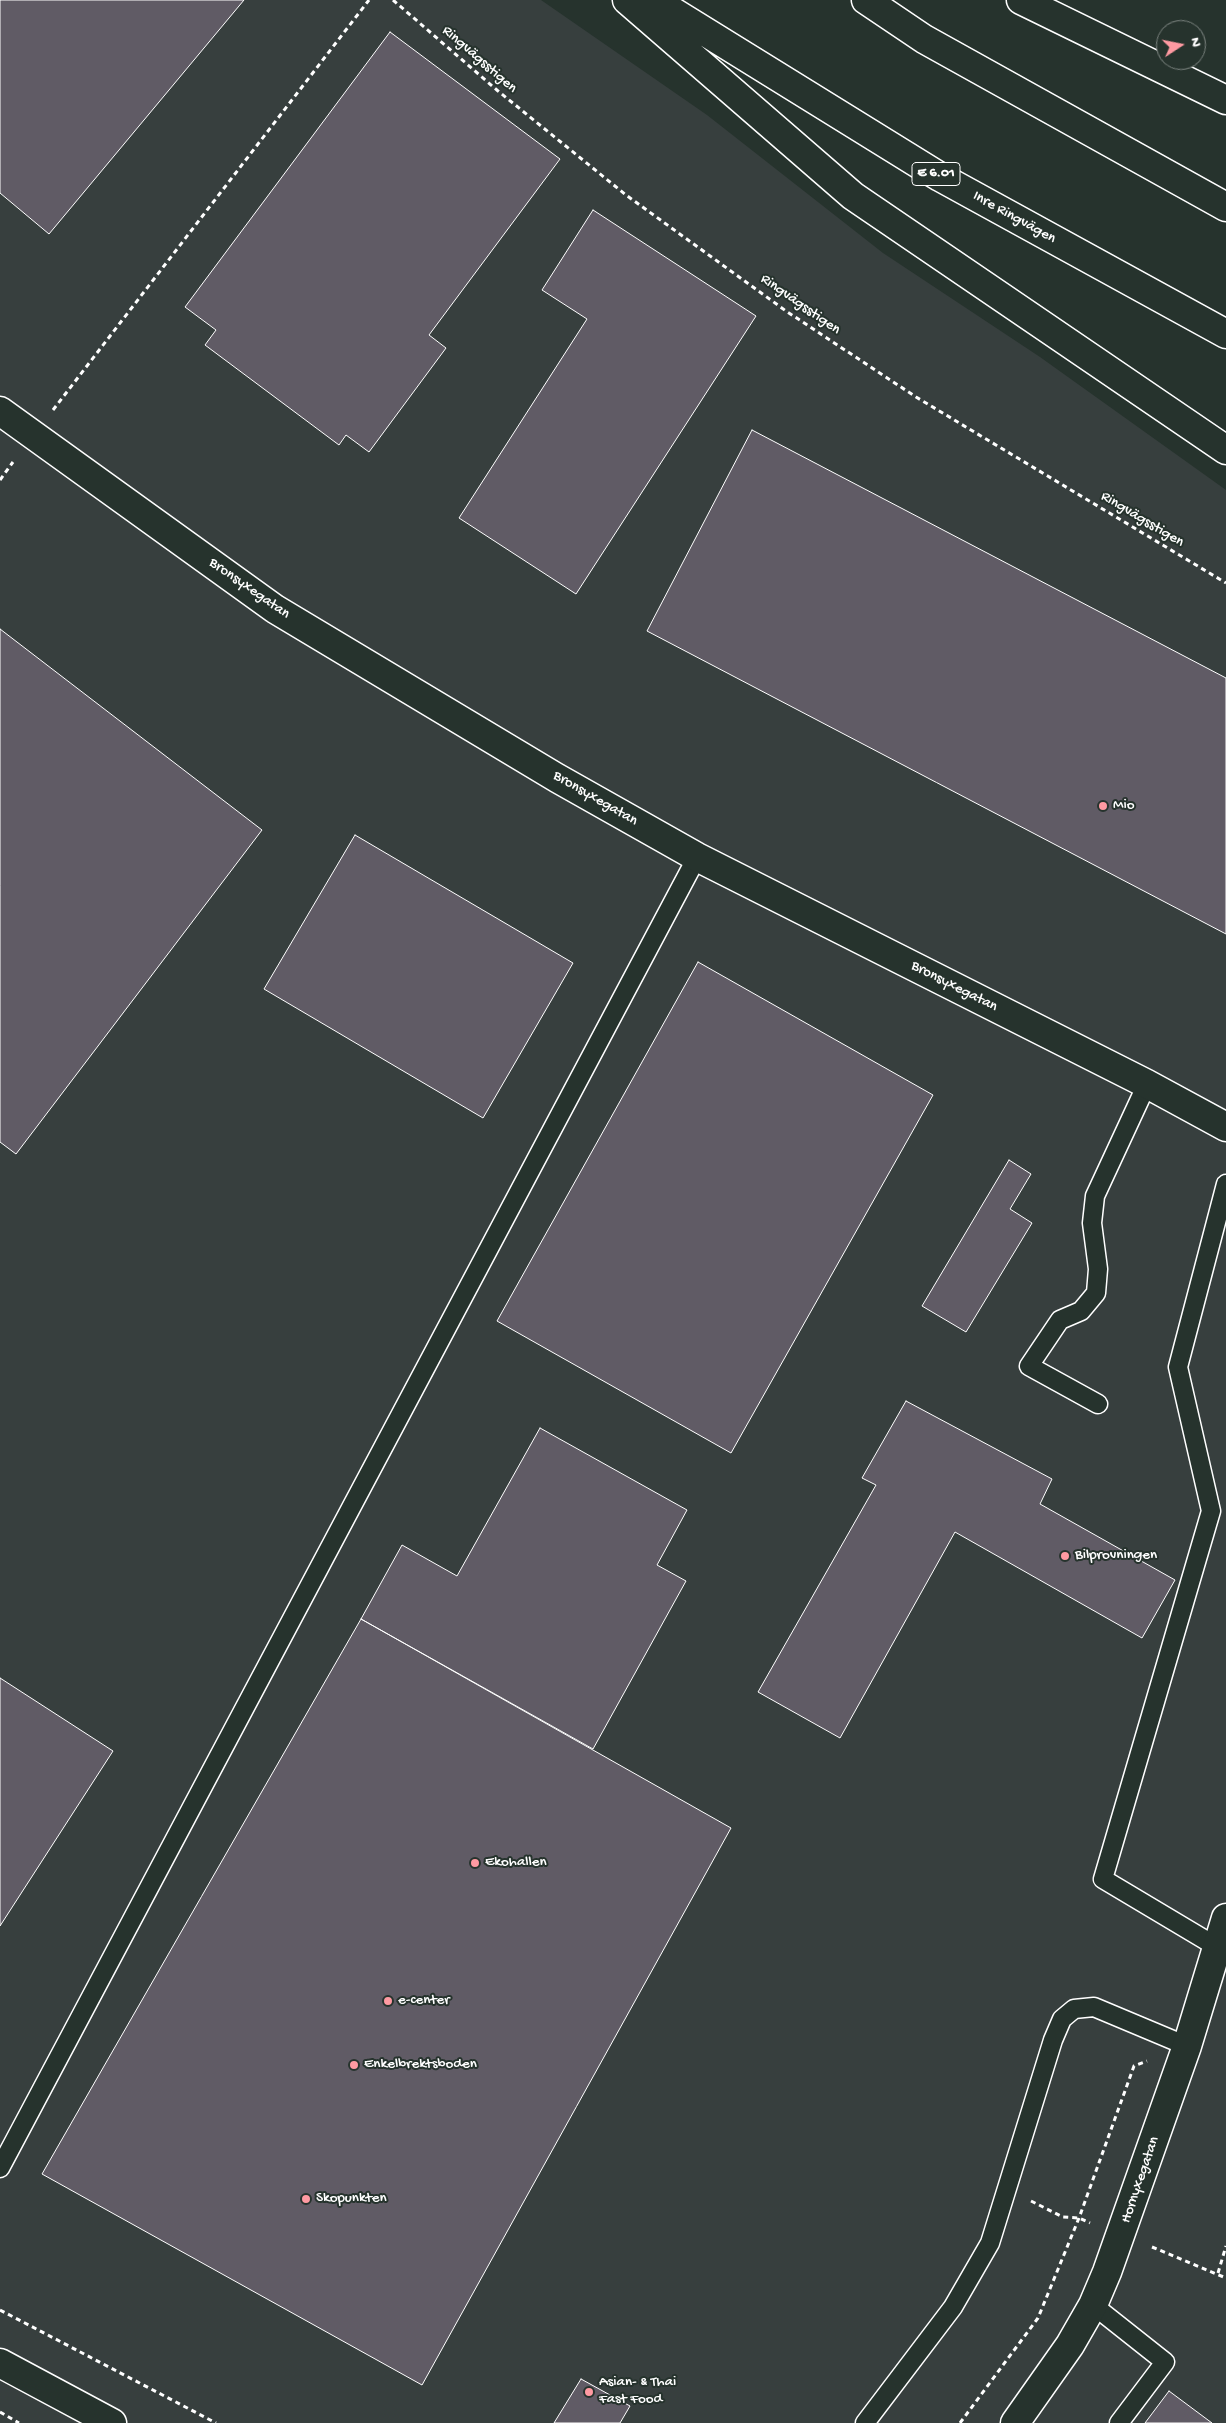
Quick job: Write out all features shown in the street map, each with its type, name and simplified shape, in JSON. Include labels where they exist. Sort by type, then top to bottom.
[{"type":"main road","points":[[627,0],[853,196],[1226,450]]},
{"type":"main road","name":"Inre Ringvägen","points":[[654,0],[940,177],[1226,334]]},
{"type":"main road","points":[[866,0],[924,39],[1226,207]]},
{"type":"main road","points":[[1021,0],[1226,100]]},
{"type":"main road","name":"Bronsyxegatan","points":[[0,411],[276,608],[456,718],[697,857],[1147,1084],[1226,1127]]},
{"type":"main road","name":"Hornyxegatan","points":[[1015,2423],[1070,2345],[1093,2305],[1122,2236],[1186,2046],[1226,1918]]},
{"type":"main road","points":[[0,2363],[112,2423]]},
{"type":"lane","points":[[0,2168],[697,857]]},
{"type":"lane","points":[[1098,1404],[1029,1366],[1060,1320],[1081,1311],[1096,1293],[1098,1269],[1092,1223],[1095,1196],[1147,1084]]},
{"type":"lane","points":[[1217,1947],[1102,1879],[1211,1511],[1178,1367],[1226,1184]]},
{"type":"lane","points":[[865,2423],[963,2291],[990,2243],[1053,2040],[1062,2019],[1074,2009],[1094,2007],[1186,2046]]},
{"type":"lane","points":[[1093,2305],[1165,2362],[1119,2423]]},
{"type":"path","points":[[0,480],[369,0]]},
{"type":"path","name":"Ringvägsstigen","points":[[393,0],[498,91],[626,195],[786,311],[916,398],[1226,583]]},
{"type":"path","points":[[960,2423],[1038,2318],[1078,2218],[1134,2066],[1186,2046]]},
{"type":"path","points":[[1008,2190],[1063,2217],[1078,2218]]},
{"type":"path","points":[[1226,2246],[1218,2273],[1226,2278]]},
{"type":"path","points":[[0,2310],[216,2423]]},
{"type":"path","points":[[0,2412],[19,2423]]},
{"type":"shaded area","points":[[0,0],[541,0],[707,115],[883,253],[1040,357],[1226,490],[1226,2423],[0,2423]]},
{"type":"building","points":[[0,0],[244,0],[49,234],[0,193]]},
{"type":"building","points":[[390,32],[560,159],[429,335],[446,348],[369,452],[346,435],[339,445],[205,345],[216,330],[185,307]]},
{"type":"building","points":[[593,210],[756,316],[576,594],[459,518],[587,319],[542,290]]},
{"type":"building","name":"Mio","points":[[752,430],[1226,678],[1226,934],[647,631]]},
{"type":"building","points":[[0,629],[262,830],[16,1154],[0,1142]]},
{"type":"building","points":[[355,835],[573,963],[483,1118],[264,989]]},
{"type":"building","points":[[698,962],[933,1095],[731,1453],[497,1321]]},
{"type":"building","points":[[1009,1160],[1031,1174],[1010,1209],[1032,1223],[966,1332],[922,1306]]},
{"type":"building","name":"Bilprovningen","points":[[906,1401],[1052,1479],[1040,1504],[1175,1580],[1142,1638],[955,1532],[840,1738],[758,1692],[876,1485],[862,1478]]},
{"type":"building","points":[[540,1428],[687,1510],[657,1565],[686,1581],[593,1749],[361,1619],[402,1545],[457,1576]]},
{"type":"building","name":"e-center","points":[[361,1619],[731,1828],[422,2385],[42,2174]]},
{"type":"building","points":[[0,1678],[113,1751],[0,1926]]},
{"type":"building","name":"Asian- & Thai Fast Food","points":[[581,2379],[630,2406],[620,2423],[554,2423]]},
{"type":"building","points":[[1169,2391],[1212,2423],[1145,2423]]},
{"type":"place","name":"Mio","points":[[1103,806]]},
{"type":"place","name":"Bilprovningen","points":[[1065,1556]]},
{"type":"place","name":"Ekohallen","points":[[475,1863]]},
{"type":"place","name":"e-center","points":[[388,2001]]},
{"type":"place","name":"Enkelbrektsboden","points":[[354,2065]]},
{"type":"place","name":"Skopunkten","points":[[306,2199]]},
{"type":"place","name":"Asian- & Thai Fast Food","points":[[589,2392]]}]
